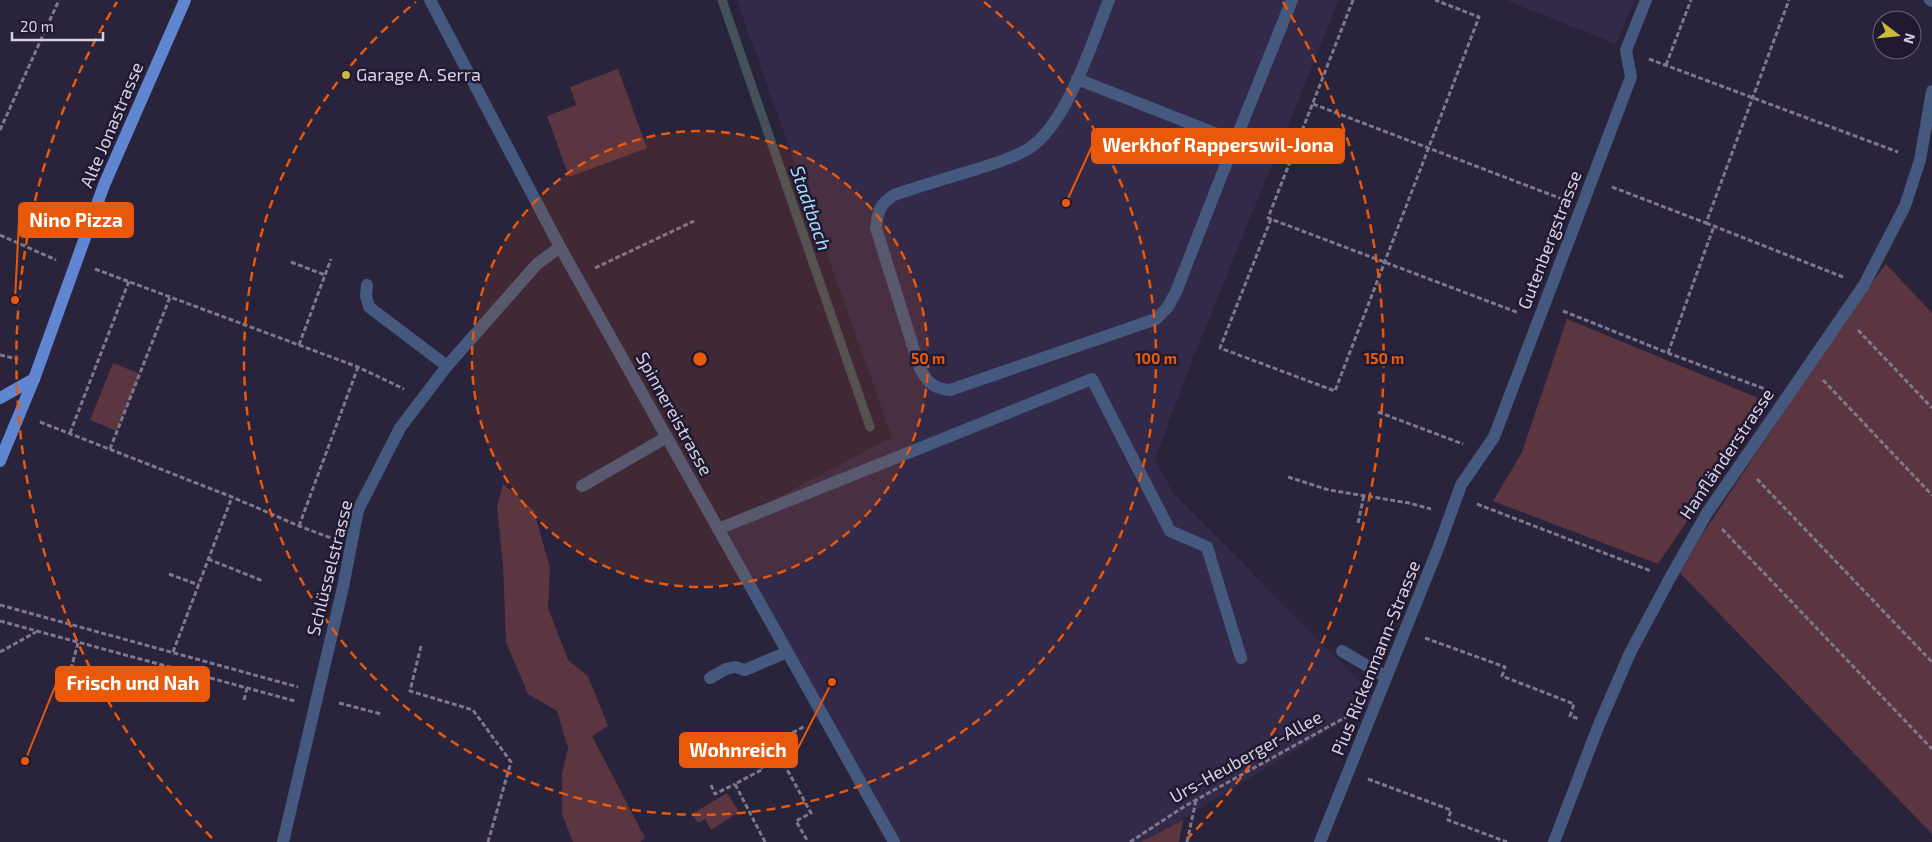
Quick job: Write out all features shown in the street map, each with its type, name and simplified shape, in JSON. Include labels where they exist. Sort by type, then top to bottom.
[{"type":"main road","name":"Alte Jonastrasse","points":[[0,461],[34,379],[104,185],[186,0]]},
{"type":"main road","points":[[0,398],[34,379]]},
{"type":"street","name":"Spinnereistrasse","points":[[430,0],[560,247],[894,842]]},
{"type":"street","points":[[1109,0],[1077,79],[1062,110],[1047,132],[1028,149],[1001,161],[894,194],[885,200],[878,210],[876,228],[919,366],[923,376],[930,384],[940,389],[950,390],[1156,319],[1167,308],[1176,292],[1292,0]]},
{"type":"street","points":[[1626,50],[1646,0]]},
{"type":"street","name":"Gutenbergstrasse","points":[[1459,491],[1494,437],[1539,320],[1631,77],[1626,50]]},
{"type":"street","points":[[1077,79],[1235,142]]},
{"type":"street","name":"Hanfländerstrasse","points":[[1554,842],[1598,727],[1630,653],[1670,578],[1707,513],[1864,285],[1905,206],[1920,160],[1932,91]]},
{"type":"street","name":"Schlüsselstrasse","points":[[283,842],[353,545],[358,510],[400,428],[422,398],[447,366],[537,264],[560,247]]},
{"type":"street","points":[[367,285],[366,296],[369,306],[447,366]]},
{"type":"street","points":[[718,529],[1092,379],[1170,531],[1207,547],[1241,658]]},
{"type":"street","points":[[582,486],[667,438]]},
{"type":"street","name":"Pius Rickenmann-Strasse","points":[[1320,842],[1378,700],[1459,491]]},
{"type":"street","points":[[1342,650],[1386,677]]},
{"type":"street","points":[[710,678],[726,669],[735,667],[745,670],[787,652]]},
{"type":"path","points":[[1353,0],[1268,218],[1539,320]]},
{"type":"path","points":[[1271,219],[1220,348],[1335,391],[1479,17],[1434,0]]},
{"type":"path","points":[[1666,65],[1691,0]]},
{"type":"path","points":[[1706,223],[1789,0]]},
{"type":"path","points":[[0,130],[58,1]]},
{"type":"path","points":[[1626,50],[1920,160]]},
{"type":"path","points":[[1313,104],[1581,206]]},
{"type":"path","points":[[1591,180],[1864,285]]},
{"type":"path","points":[[594,268],[694,222]]},
{"type":"path","points":[[1668,353],[1714,226]]},
{"type":"path","points":[[0,234],[56,260]]},
{"type":"path","points":[[299,345],[331,259]]},
{"type":"path","points":[[291,262],[325,275]]},
{"type":"path","points":[[95,268],[358,367],[422,398]]},
{"type":"path","points":[[70,434],[129,281]]},
{"type":"path","points":[[110,449],[170,297]]},
{"type":"path","points":[[1545,304],[1668,353],[1787,396]]},
{"type":"path","points":[[1844,315],[1932,408]]},
{"type":"path","points":[[0,354],[18,359]]},
{"type":"path","points":[[1809,365],[1932,495]]},
{"type":"path","points":[[299,526],[358,367]]},
{"type":"path","points":[[1378,412],[1485,452]]},
{"type":"path","points":[[39,422],[232,497],[299,526],[353,545]]},
{"type":"path","points":[[1741,462],[1932,662]]},
{"type":"path","points":[[1288,477],[1329,490],[1409,503],[1450,515]]},
{"type":"path","points":[[1459,491],[1670,578]]},
{"type":"path","points":[[1358,522],[1364,495]]},
{"type":"path","points":[[173,652],[232,497]]},
{"type":"path","points":[[1707,513],[1932,749]]},
{"type":"path","points":[[208,559],[263,581]]},
{"type":"path","points":[[169,574],[199,585]]},
{"type":"path","points":[[0,605],[299,687],[316,696],[381,714]]},
{"type":"path","points":[[0,621],[296,701]]},
{"type":"path","points":[[1405,630],[1505,667],[1502,676],[1574,704],[1570,716],[1598,727]]},
{"type":"path","points":[[0,652],[37,631]]},
{"type":"path","points":[[64,691],[78,643]]},
{"type":"path","points":[[421,646],[410,691],[473,710],[511,762],[488,842]]},
{"type":"path","points":[[244,700],[247,688]]},
{"type":"path","name":"Urs-Heuberger-Allee","points":[[1130,842],[1196,800],[1378,700]]},
{"type":"path","points":[[711,785],[715,794],[763,769],[755,753],[824,717]]},
{"type":"path","points":[[773,744],[811,813],[796,821],[808,842]]},
{"type":"path","points":[[1349,772],[1451,810],[1448,820],[1507,842]]},
{"type":"path","points":[[735,784],[765,842]]},
{"type":"path","points":[[1188,842],[1196,800]]},
{"type":"shaded area","points":[[737,0],[1339,0],[1191,363],[1155,459],[1173,493],[1378,700],[1145,842],[894,842],[718,529],[892,437]]},
{"type":"shaded area","points":[[1506,0],[1635,0],[1616,44]]},
{"type":"shaded area","points":[[618,69],[647,148],[569,177],[547,116],[576,105],[570,87]]},
{"type":"shaded area","points":[[1886,264],[1932,313],[1932,834],[1680,573],[1700,538],[1788,405],[1809,365]]},
{"type":"shaded area","points":[[1567,319],[1768,402],[1658,564],[1493,501],[1522,452]]},
{"type":"shaded area","points":[[113,363],[140,374],[117,431],[90,420]]},
{"type":"shaded area","points":[[503,484],[534,511],[550,568],[548,608],[568,660],[588,676],[608,726],[592,736],[645,838],[640,842],[573,842],[562,814],[562,774],[568,748],[557,711],[528,694],[506,642],[503,566],[497,507]]},
{"type":"shaded area","points":[[727,793],[739,812],[711,830],[705,819],[698,823],[692,814]]},
{"type":"shaded area","points":[[1183,820],[1179,842],[1141,842]]},
{"type":"waterway","name":"Stadtbach","points":[[722,0],[870,427]]},
{"type":"place","name":"Garage A. Serra","points":[[346,75]]},
{"type":"place","name":"Werkhof Rapperswil-Jona","points":[[1066,203]]},
{"type":"place","name":"Nino Pizza","points":[[15,300]]},
{"type":"place","name":"Wohnreich","points":[[832,682]]},
{"type":"place","name":"Frisch und Nah","points":[[25,761]]}]
